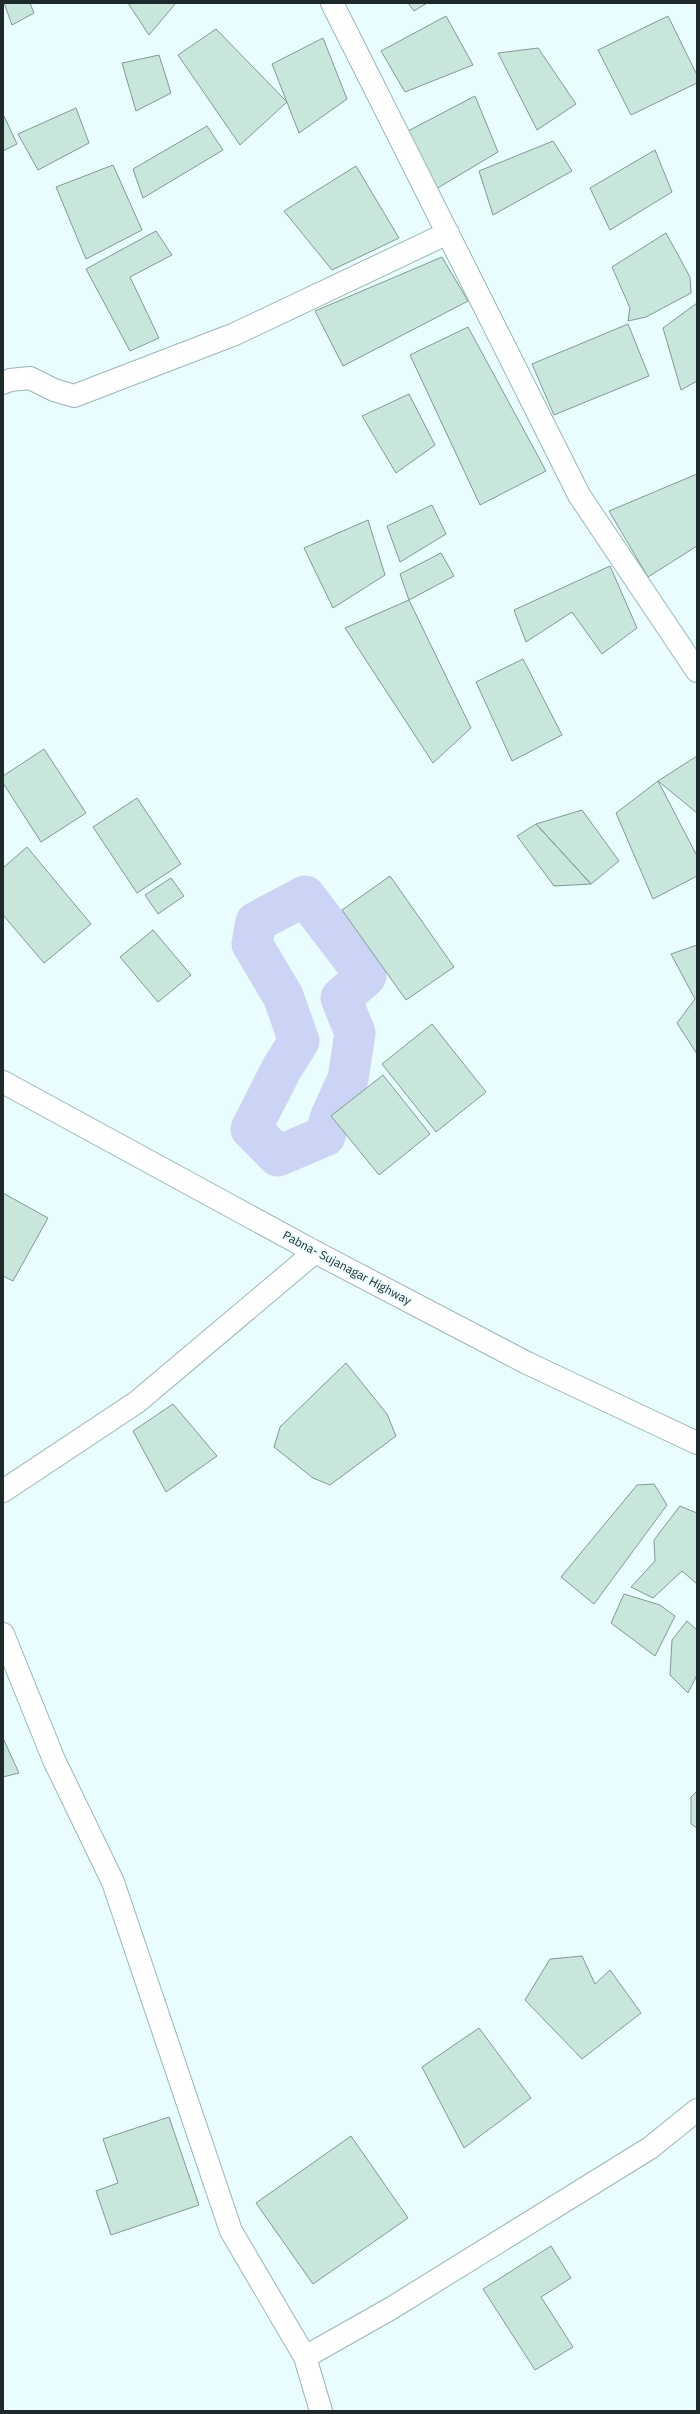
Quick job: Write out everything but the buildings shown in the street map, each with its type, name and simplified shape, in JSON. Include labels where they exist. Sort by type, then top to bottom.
[{"type":"street","points":[[332,3],[579,495],[697,671]]},
{"type":"street","points":[[3,383],[10,380],[30,378],[54,390],[74,396],[235,334],[448,233]]},
{"type":"street","name":"Pabna- Sujanagar Highway","points":[[3,1082],[315,1252],[527,1363],[697,1443]]},
{"type":"street","points":[[3,1491],[137,1402],[315,1252]]},
{"type":"street","points":[[3,1634],[54,1760],[113,1882],[231,2231],[305,2357],[321,2411]]},
{"type":"street","points":[[305,2357],[390,2309],[650,2148],[697,2110]]},
{"type":"waterway","points":[[305,896],[366,976],[341,998],[355,1033],[348,1079],[331,1116],[325,1136],[278,1156],[251,1129],[282,1068],[299,1041],[283,996],[252,944],[256,922],[305,896]]}]
